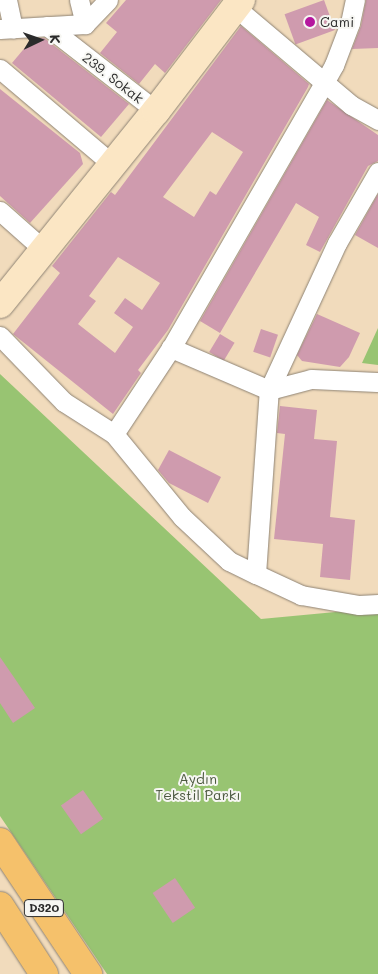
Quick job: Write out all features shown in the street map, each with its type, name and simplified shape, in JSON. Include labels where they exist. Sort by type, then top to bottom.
[{"type":"highway","name":"D320","points":[[0,842],[88,974]]},
{"type":"highway","name":"D320","points":[[0,906],[44,974]]},
{"type":"main road","points":[[0,304],[156,111],[238,4]]},
{"type":"street","points":[[7,0],[7,29],[85,24],[108,0]]},
{"type":"street","points":[[79,0],[85,24]]},
{"type":"street","points":[[114,434],[171,348],[334,65],[347,32],[355,0]]},
{"type":"street","points":[[238,4],[324,83],[351,105],[378,120]]},
{"type":"street","name":"239. Sokak","points":[[47,26],[156,111]]},
{"type":"street","points":[[0,69],[112,164]]},
{"type":"street","points":[[256,574],[269,390],[337,243],[378,172]]},
{"type":"street","points":[[0,211],[44,250]]},
{"type":"street","points":[[0,336],[64,402],[114,434],[182,517],[229,560],[301,595],[359,605],[378,604]]},
{"type":"street","points":[[171,348],[269,390],[311,379],[378,382]]},
{"type":"green space","points":[[378,328],[378,365],[362,363]]},
{"type":"green space","name":"Aydın Tekstil Parkı","points":[[0,374],[261,619],[378,608],[378,974],[107,974],[0,816]]},
{"type":"building","points":[[126,0],[221,0],[165,73],[155,64],[139,84],[100,53],[117,32],[106,23]]},
{"type":"building","name":"Cami","points":[[324,0],[335,30],[295,44],[285,14]]},
{"type":"building","points":[[366,0],[378,0],[378,48],[352,49],[361,26]]},
{"type":"building","points":[[241,26],[309,84],[168,330],[138,370],[141,373],[113,414],[13,334],[60,273],[52,266],[111,192],[115,195]],"holes":[[[212,132],[243,152],[216,195],[210,191],[194,217],[163,197]],[[118,257],[160,283],[142,310],[125,298],[114,313],[133,327],[115,353],[78,324],[96,301],[89,296]]]},
{"type":"building","points":[[33,38],[44,38],[129,104],[101,137],[12,63]]},
{"type":"building","points":[[0,89],[80,153],[83,164],[30,223],[0,196]]},
{"type":"building","points":[[327,100],[378,135],[378,161],[368,166],[320,252],[306,245],[319,217],[296,203],[220,333],[200,321]]},
{"type":"building","points":[[378,194],[378,248],[355,235]]},
{"type":"building","points":[[317,314],[360,333],[349,357],[340,367],[302,361],[297,355]]},
{"type":"building","points":[[261,329],[278,335],[270,358],[253,352]]},
{"type":"building","points":[[220,334],[235,343],[224,361],[209,352]]},
{"type":"building","points":[[280,406],[317,410],[314,439],[337,441],[330,517],[355,520],[350,580],[320,577],[323,544],[274,539],[285,434],[277,433]]},
{"type":"building","points":[[169,450],[221,477],[208,503],[169,483],[158,470]]},
{"type":"building","points":[[0,657],[35,708],[13,723],[0,703]]},
{"type":"building","points":[[83,790],[103,819],[81,834],[61,805]]},
{"type":"building","points":[[175,878],[195,908],[173,923],[153,893]]},
{"type":"place","name":"Cami","points":[[310,22]]}]
